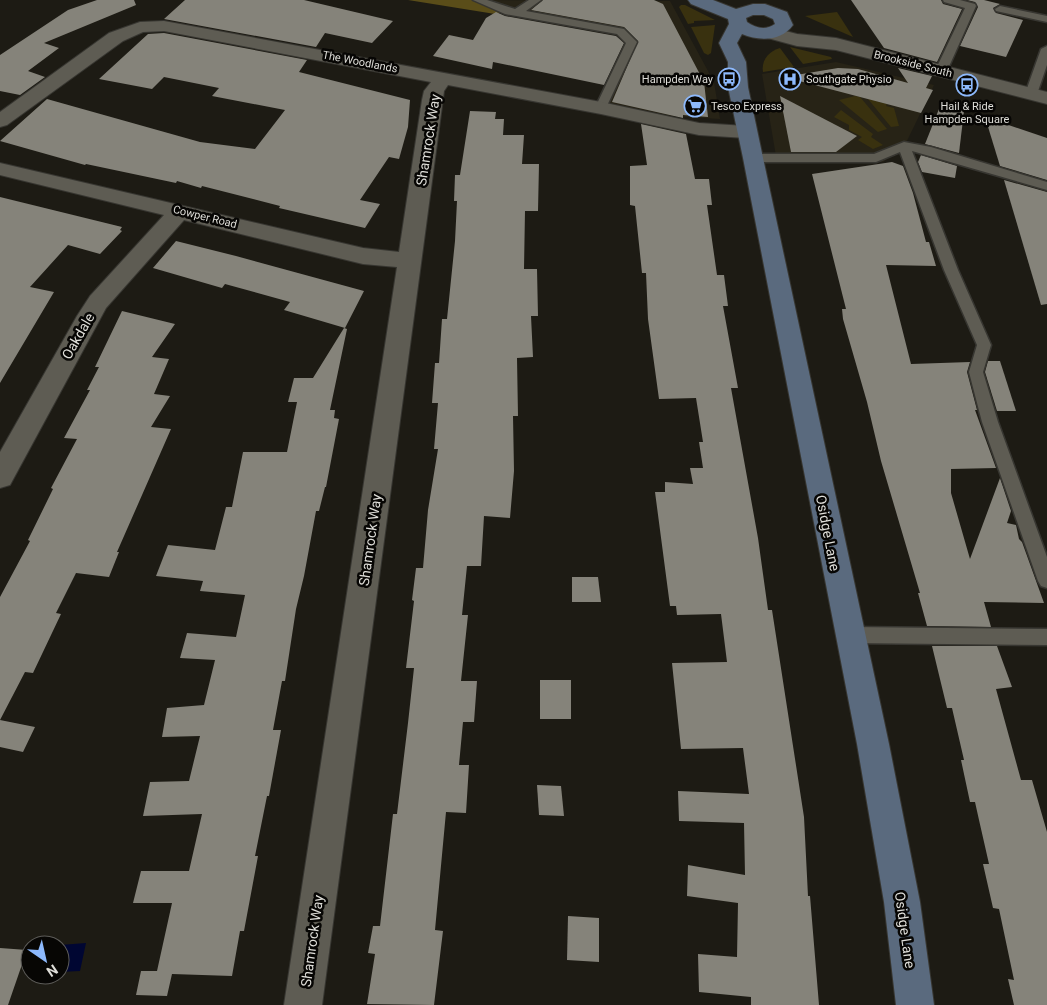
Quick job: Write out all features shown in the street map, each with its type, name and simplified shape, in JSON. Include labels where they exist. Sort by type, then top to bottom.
[{"type":"main road","points":[[697,0],[735,13],[761,6],[782,17]]},
{"type":"main road","points":[[735,13],[745,30],[766,34],[780,30],[784,25],[782,17],[790,0]]},
{"type":"main road","name":"Osidge Lane","points":[[735,13],[728,43],[737,62],[738,86],[746,132],[753,158],[850,635],[902,902],[915,1005]]},
{"type":"main road","points":[[737,62],[766,34]]},
{"type":"street","points":[[782,17],[836,44]]},
{"type":"street","name":"The Woodlands","points":[[0,121],[116,37],[140,27],[164,26],[601,108],[699,129],[746,132]]},
{"type":"street","points":[[766,34],[797,40],[836,44]]},
{"type":"street","name":"Brookside South","points":[[836,44],[1039,96]]},
{"type":"street","name":"Shamrock Way","points":[[303,1005],[432,100],[434,91],[443,78]]},
{"type":"street","name":"Cowper Road","points":[[0,169],[363,256],[410,261]]},
{"type":"street","name":"Oakdale","points":[[0,477],[89,315],[98,302],[180,211]]},
{"type":"lane","points":[[478,0],[505,11],[620,31],[632,42],[601,108]]},
{"type":"lane","points":[[517,13],[536,0]]},
{"type":"lane","points":[[941,71],[970,6],[948,0]]},
{"type":"lane","points":[[1000,9],[1047,18]]},
{"type":"lane","points":[[1039,96],[1047,49]]},
{"type":"lane","points":[[904,146],[951,270],[984,346],[976,372],[990,422],[1047,581]]},
{"type":"lane","points":[[753,158],[876,158],[904,146],[927,150],[1047,186]]},
{"type":"lane","points":[[850,635],[1047,637]]},
{"type":"shaded area","points":[[408,0],[478,0],[505,11],[495,14]]},
{"type":"shaded area","points":[[478,0],[670,1],[714,82],[720,119],[671,116],[600,101],[633,42],[620,30],[505,11]]},
{"type":"shaded area","points":[[685,5],[715,20],[694,21],[694,23],[688,24],[679,7]]},
{"type":"shaded area","points":[[837,12],[853,37],[805,16]]},
{"type":"shaded area","points":[[715,25],[711,53],[708,55],[704,53],[691,27]]},
{"type":"shaded area","points":[[790,47],[831,57],[832,59],[803,64]]},
{"type":"shaded area","points":[[780,48],[794,67],[763,72],[763,64],[767,57],[772,51]]},
{"type":"shaded area","points":[[836,62],[934,85],[905,145],[883,162],[777,162],[762,74]]},
{"type":"shaded area","points":[[855,96],[860,97],[887,129],[878,132],[839,100]]},
{"type":"shaded area","points":[[868,99],[894,108],[899,126],[891,127]]},
{"type":"shaded area","points":[[841,110],[873,134],[871,137],[883,145],[873,149],[858,140],[862,137],[849,130],[849,125],[834,117]]},
{"type":"water","points":[[86,943],[80,971],[70,972],[70,944]]},
{"type":"building","points":[[97,0],[134,0],[136,5],[44,43],[59,48],[28,71],[45,77],[20,95],[0,91],[0,55],[68,10]]},
{"type":"building","points":[[185,0],[304,0],[393,21],[372,43],[325,33],[316,47],[164,19]]},
{"type":"building","points":[[543,0],[654,0],[663,4],[704,82],[708,117],[683,115],[683,118],[612,102],[638,41],[624,27],[531,10]]},
{"type":"building","points":[[851,0],[941,0],[943,4],[962,9],[937,62],[884,48]]},
{"type":"building","points":[[967,0],[984,0],[1000,4],[993,8],[996,13],[1023,20],[1006,57],[960,46],[978,7],[975,2]]},
{"type":"building","points":[[496,12],[505,16],[616,36],[624,43],[604,85],[493,62],[492,69],[433,56],[449,35],[473,40],[486,18]]},
{"type":"building","points":[[164,33],[307,60],[299,72],[410,100],[408,127],[399,159],[389,157],[360,200],[380,204],[365,228],[279,208],[280,206],[202,186],[201,188],[177,181],[176,183],[85,165],[0,141],[47,99],[200,142],[255,149],[285,110],[212,96],[219,88],[164,77],[152,89],[99,79],[148,34]]},
{"type":"building","points":[[838,68],[858,69],[908,83],[898,68],[932,76],[926,88],[933,90],[921,113],[784,77]]},
{"type":"building","points":[[780,96],[857,136],[836,152],[791,152]]},
{"type":"building","points":[[941,104],[964,111],[959,153],[925,144]]},
{"type":"building","points":[[470,111],[496,112],[495,119],[504,119],[503,135],[524,135],[522,164],[539,164],[538,211],[525,211],[524,269],[537,269],[538,316],[531,316],[533,357],[517,358],[518,416],[513,416],[514,471],[510,518],[484,516],[481,566],[467,566],[462,615],[468,615],[461,681],[477,681],[474,722],[463,722],[459,765],[469,765],[466,813],[446,812],[435,930],[443,931],[434,1005],[367,1004],[375,954],[368,953],[373,926],[380,926],[393,814],[397,814],[408,723],[414,668],[406,668],[414,601],[412,600],[416,568],[423,568],[428,510],[438,449],[434,449],[438,403],[432,403],[435,363],[439,363],[442,319],[447,319],[455,241],[457,201],[454,201],[455,175],[460,175]]},
{"type":"building","points":[[985,117],[1047,138],[1047,180],[1000,166]]},
{"type":"building","points":[[641,124],[686,134],[695,179],[709,179],[712,205],[707,205],[717,275],[724,275],[728,306],[723,306],[738,388],[731,388],[758,538],[768,610],[772,610],[804,817],[808,896],[810,896],[819,1005],[751,1005],[751,997],[699,992],[698,954],[737,957],[738,903],[687,896],[688,865],[745,875],[744,823],[679,821],[678,791],[749,794],[743,748],[681,749],[672,663],[727,662],[721,614],[677,615],[676,606],[670,606],[655,492],[665,492],[665,482],[693,484],[690,468],[703,468],[699,442],[703,442],[696,398],[659,399],[648,319],[646,273],[642,273],[635,206],[630,205],[630,166],[647,165]]},
{"type":"building","points":[[921,155],[957,166],[955,178],[922,172],[918,162]]},
{"type":"building","points":[[892,162],[903,166],[913,193],[926,242],[929,242],[936,266],[886,265],[911,364],[970,362],[967,372],[977,410],[975,410],[996,468],[951,469],[951,493],[970,559],[1000,478],[1011,511],[1007,523],[1016,525],[1019,539],[1022,542],[1044,603],[984,602],[991,627],[927,626],[918,593],[920,593],[881,461],[867,402],[843,319],[842,309],[846,309],[812,174]]},
{"type":"building","points":[[1004,180],[1047,192],[1047,304],[1041,305]]},
{"type":"building","points":[[0,197],[122,227],[120,230],[122,231],[100,254],[68,245],[30,287],[54,292],[0,383]]},
{"type":"building","points":[[176,241],[364,291],[345,328],[284,310],[290,302],[225,284],[222,288],[153,268]]},
{"type":"building","points":[[122,311],[175,324],[152,357],[169,359],[154,394],[170,396],[151,427],[171,429],[117,552],[119,552],[109,577],[76,573],[56,613],[61,614],[33,673],[25,672],[0,720],[0,597],[30,541],[28,540],[53,489],[51,488],[77,439],[64,438],[90,390],[87,390],[99,367],[95,367]]},
{"type":"building","points":[[344,328],[347,329],[330,410],[335,410],[334,418],[339,419],[326,487],[319,511],[316,511],[296,609],[285,681],[282,681],[273,730],[281,730],[269,796],[267,796],[255,856],[258,856],[244,931],[240,931],[232,976],[172,974],[167,996],[136,995],[141,971],[157,971],[172,903],[133,903],[141,871],[189,871],[202,814],[143,816],[150,782],[189,781],[200,736],[162,737],[167,708],[204,705],[215,660],[180,658],[187,633],[236,637],[245,595],[200,591],[203,581],[156,576],[168,545],[215,550],[226,507],[232,507],[243,452],[287,452],[297,402],[288,402],[294,378],[313,378]]},
{"type":"building","points":[[988,361],[1000,361],[1016,411],[997,411],[985,372]]},
{"type":"building","points":[[572,577],[598,577],[601,602],[572,602]]},
{"type":"building","points":[[932,646],[997,646],[1012,687],[996,689],[1021,780],[1032,780],[1047,832],[1047,1005],[1014,1005],[1008,979],[1014,980],[999,909],[993,908],[983,864],[989,864],[975,802],[970,802],[961,760],[964,760],[952,708],[947,708]]},
{"type":"building","points":[[540,680],[571,680],[571,719],[540,719]]},
{"type":"building","points":[[0,720],[35,727],[23,752],[0,747]]},
{"type":"building","points":[[537,785],[561,786],[564,816],[539,815]]},
{"type":"building","points":[[568,916],[599,918],[599,962],[567,960]]},
{"type":"building","points":[[0,948],[20,949],[20,970],[8,1005],[0,1005]]},
{"type":"place","name":"Hampden Way","points":[[729,79]]},
{"type":"place","name":"Southgate Physio","points":[[790,79]]},
{"type":"place","name":"Hail & Ride Hampden Square","points":[[967,85]]},
{"type":"place","name":"Tesco Express","points":[[695,106]]}]
